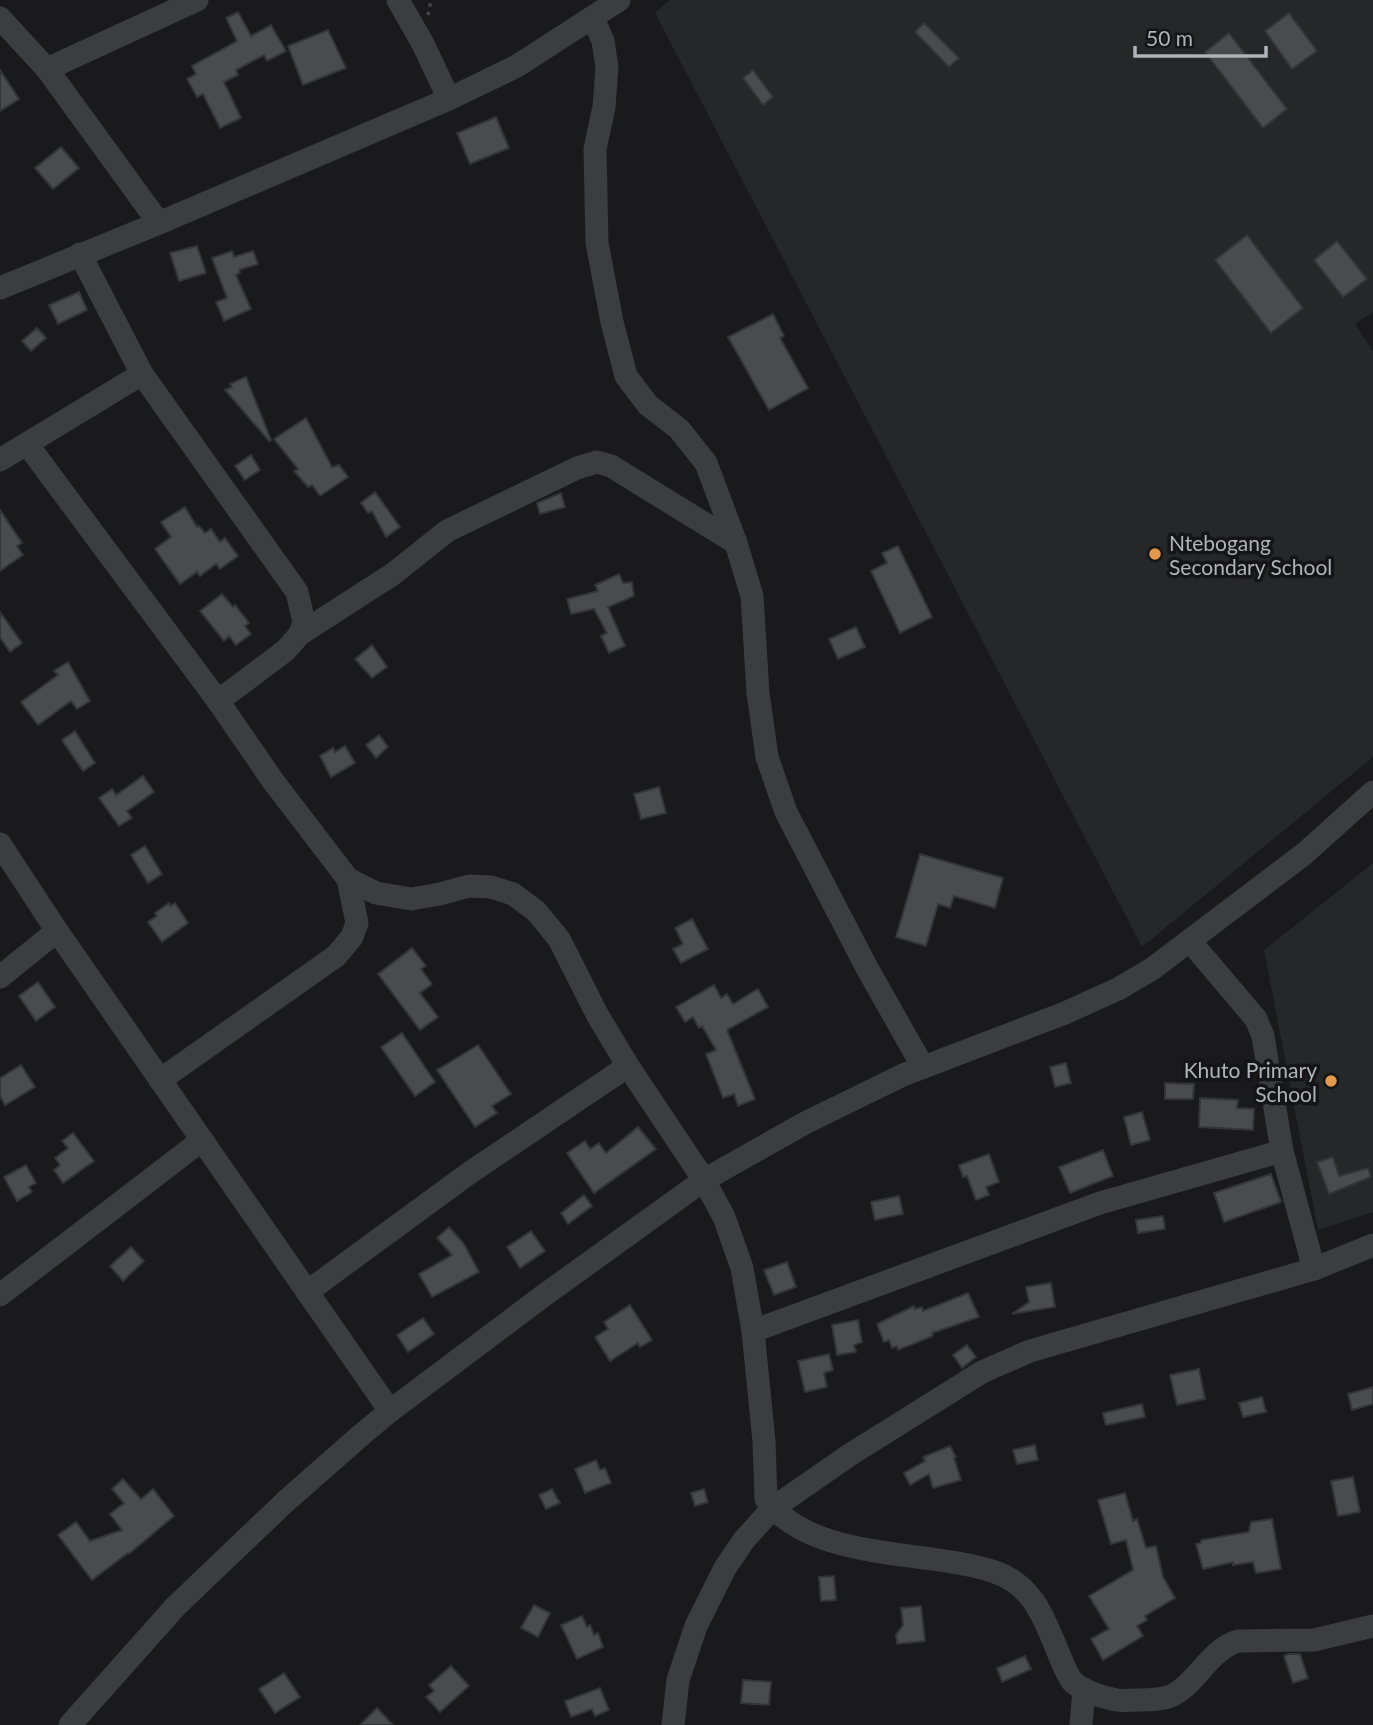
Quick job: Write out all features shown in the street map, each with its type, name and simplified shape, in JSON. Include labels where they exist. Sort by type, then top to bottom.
[{"type":"street","points":[[47,69],[197,0]]},
{"type":"street","points":[[397,0],[423,44],[449,99]]},
{"type":"street","points":[[0,288],[449,99],[517,66],[619,0]]},
{"type":"street","points":[[0,18],[47,69],[159,223]]},
{"type":"street","points":[[593,18],[603,41],[607,67],[604,107],[595,149],[597,243],[626,376],[648,405],[679,429],[706,463],[736,543],[752,596],[758,693],[766,757],[786,812],[867,968],[923,1067]]},
{"type":"street","points":[[80,254],[142,374],[297,592],[304,622],[300,634]]},
{"type":"street","points":[[0,460],[142,374]]},
{"type":"street","points":[[27,444],[218,701],[273,781],[348,879],[357,923],[352,937],[336,956],[160,1080]]},
{"type":"street","points":[[218,701],[286,650],[300,634],[393,574],[447,531],[577,468],[597,462],[611,466],[736,543]]},
{"type":"street","points":[[70,1725],[176,1606],[285,1502],[390,1411],[704,1180],[805,1123],[923,1067],[1065,1013],[1118,989],[1152,969],[1304,854],[1373,792]]},
{"type":"street","points":[[0,844],[57,931],[390,1411]]},
{"type":"street","points":[[348,879],[376,893],[411,899],[469,886],[491,887],[513,894],[536,911],[559,939],[598,1016],[704,1180],[724,1217],[742,1268],[753,1331],[764,1441],[766,1499],[773,1508],[804,1531],[845,1545],[952,1562],[995,1572],[1016,1582],[1041,1609],[1072,1682],[1117,1700],[1165,1698],[1177,1693],[1229,1643],[1314,1640],[1373,1626]]},
{"type":"street","points":[[0,976],[57,931]]},
{"type":"street","points":[[1190,941],[1256,1019],[1263,1036],[1282,1151],[1314,1269]]},
{"type":"street","points":[[307,1292],[468,1174],[628,1066]]},
{"type":"street","points":[[0,1295],[202,1140]]},
{"type":"street","points":[[753,1331],[1100,1203],[1282,1151]]},
{"type":"street","points":[[673,1725],[678,1680],[696,1626],[725,1568],[773,1508],[851,1454],[999,1363],[1030,1351],[1314,1269],[1373,1245]]},
{"type":"street","points":[[1081,1725],[1084,1689]]},
{"type":"shaded area","name":"Ntebogang Secondary School","points":[[670,0],[1373,0],[1373,312],[1355,324],[1373,351],[1373,757],[1142,947],[655,13]]},
{"type":"shaded area","name":"Khuto Primary School","points":[[1373,863],[1373,1212],[1318,1230],[1264,950]]},
{"type":"building","points":[[238,12],[251,36],[271,25],[286,51],[267,61],[264,55],[236,70],[238,75],[224,82],[241,118],[220,128],[203,94],[197,97],[187,79],[196,74],[192,66],[237,41],[226,18]]},
{"type":"building","points":[[1289,13],[1317,51],[1292,69],[1265,31]]},
{"type":"building","points":[[924,23],[959,58],[949,67],[915,32]]},
{"type":"building","points":[[328,30],[346,68],[303,85],[288,46]]},
{"type":"building","points":[[1229,33],[1287,109],[1263,128],[1205,52]]},
{"type":"building","points":[[0,70],[19,99],[0,111]]},
{"type":"building","points":[[753,70],[773,97],[763,105],[743,78]]},
{"type":"building","points":[[496,117],[509,148],[470,164],[457,133]]},
{"type":"building","points":[[61,147],[79,168],[53,189],[35,168]]},
{"type":"building","points":[[1247,235],[1303,308],[1271,333],[1215,260]]},
{"type":"building","points":[[1337,241],[1367,279],[1343,297],[1314,260]]},
{"type":"building","points":[[197,246],[206,273],[179,281],[170,253]]},
{"type":"building","points":[[232,251],[234,257],[253,251],[258,264],[239,270],[240,273],[236,275],[251,309],[224,321],[216,302],[227,298],[212,258]]},
{"type":"building","points":[[79,292],[87,310],[58,324],[49,305]]},
{"type":"building","points":[[773,314],[784,336],[780,338],[808,388],[769,410],[728,337]]},
{"type":"building","points":[[37,328],[46,338],[31,351],[22,341]]},
{"type":"building","points":[[246,377],[271,440],[269,441],[225,390],[232,387],[230,384]]},
{"type":"building","points":[[306,418],[332,467],[339,465],[348,477],[320,496],[312,485],[308,487],[294,471],[298,469],[274,439]]},
{"type":"building","points":[[251,455],[260,470],[245,480],[235,466]]},
{"type":"building","points":[[375,492],[400,527],[386,537],[372,511],[368,513],[361,503]]},
{"type":"building","points":[[561,493],[565,507],[540,514],[537,503]]},
{"type":"building","points":[[185,507],[197,527],[205,533],[211,529],[220,542],[225,538],[238,556],[220,569],[216,564],[200,576],[197,572],[180,584],[155,549],[171,537],[161,522]]},
{"type":"building","points":[[0,510],[22,543],[17,546],[23,555],[0,571]]},
{"type":"building","points":[[898,546],[932,617],[900,633],[871,571],[887,563],[882,553]]},
{"type":"building","points":[[619,574],[623,583],[632,582],[634,596],[608,607],[625,646],[609,653],[601,636],[607,633],[594,609],[571,614],[567,599],[598,591],[595,585]]},
{"type":"building","points":[[222,594],[249,623],[245,626],[251,634],[236,645],[229,636],[224,641],[200,611]]},
{"type":"building","points":[[0,612],[22,643],[10,652],[0,637]]},
{"type":"building","points":[[856,627],[865,647],[838,659],[829,639]]},
{"type":"building","points":[[372,645],[387,667],[372,678],[355,659]]},
{"type":"building","points":[[68,662],[90,701],[77,709],[71,701],[38,725],[21,702],[58,675],[54,671]]},
{"type":"building","points":[[75,731],[95,763],[83,771],[62,740]]},
{"type":"building","points":[[379,735],[388,747],[376,758],[366,745]]},
{"type":"building","points":[[345,746],[355,763],[331,777],[320,756],[333,748],[335,752]]},
{"type":"building","points":[[143,776],[154,792],[127,811],[132,818],[119,826],[99,798],[112,789],[116,795]]},
{"type":"building","points":[[659,787],[666,813],[641,819],[634,794]]},
{"type":"building","points":[[145,846],[162,874],[148,883],[131,855]]},
{"type":"building","points":[[920,854],[1003,878],[995,908],[954,896],[950,908],[938,904],[926,946],[896,937]]},
{"type":"building","points":[[169,903],[170,906],[175,903],[188,923],[162,942],[148,922]]},
{"type":"building","points":[[692,919],[708,949],[681,963],[673,949],[683,944],[675,928]]},
{"type":"building","points":[[412,948],[426,966],[421,969],[432,984],[420,993],[438,1017],[420,1030],[378,974]]},
{"type":"building","points":[[38,982],[55,1007],[36,1021],[19,996]]},
{"type":"building","points":[[714,985],[721,998],[727,994],[733,1004],[758,989],[768,1007],[727,1030],[755,1099],[738,1106],[734,1094],[723,1098],[706,1054],[716,1050],[702,1026],[699,1028],[693,1017],[685,1022],[676,1007]]},
{"type":"building","points":[[402,1033],[435,1082],[415,1096],[381,1047]]},
{"type":"building","points":[[478,1045],[511,1094],[492,1106],[497,1113],[475,1127],[437,1070]]},
{"type":"building","points":[[1066,1063],[1071,1083],[1055,1087],[1050,1067]]},
{"type":"building","points":[[21,1065],[35,1087],[5,1105],[0,1096],[0,1078]]},
{"type":"building","points":[[1165,1083],[1194,1084],[1193,1099],[1165,1099]]},
{"type":"building","points":[[1200,1098],[1238,1100],[1237,1108],[1254,1109],[1253,1130],[1199,1127]]},
{"type":"building","points":[[1142,1112],[1150,1140],[1131,1145],[1124,1117]]},
{"type":"building","points":[[638,1127],[656,1149],[594,1193],[567,1153],[585,1141],[590,1149],[599,1143],[606,1153]]},
{"type":"building","points":[[73,1133],[94,1161],[63,1183],[54,1170],[60,1165],[55,1158],[68,1148],[62,1141]]},
{"type":"building","points":[[1103,1150],[1113,1176],[1070,1193],[1059,1167]]},
{"type":"building","points":[[989,1154],[999,1182],[986,1187],[989,1195],[976,1200],[967,1176],[963,1177],[959,1165]]},
{"type":"building","points":[[1333,1157],[1339,1176],[1368,1168],[1371,1177],[1329,1194],[1317,1162]]},
{"type":"building","points":[[26,1165],[36,1183],[29,1187],[32,1192],[17,1201],[4,1177]]},
{"type":"building","points":[[1271,1174],[1281,1202],[1224,1222],[1214,1193]]},
{"type":"building","points":[[584,1195],[592,1206],[568,1224],[561,1213]]},
{"type":"building","points":[[899,1196],[903,1214],[875,1220],[871,1202]]},
{"type":"building","points":[[1163,1216],[1165,1229],[1138,1233],[1136,1220]]},
{"type":"building","points":[[449,1227],[464,1244],[479,1272],[432,1297],[419,1274],[452,1255],[437,1238]]},
{"type":"building","points":[[531,1231],[545,1251],[520,1268],[507,1247]]},
{"type":"building","points":[[131,1247],[144,1261],[123,1281],[110,1266]]},
{"type":"building","points":[[787,1262],[796,1287],[774,1295],[764,1270]]},
{"type":"building","points":[[1051,1283],[1055,1307],[1012,1314],[1029,1302],[1026,1287]]},
{"type":"building","points":[[968,1293],[979,1317],[932,1333],[933,1336],[898,1350],[897,1346],[892,1348],[889,1340],[884,1342],[877,1324],[914,1306],[915,1309],[922,1307],[923,1311]]},
{"type":"building","points":[[630,1305],[652,1340],[640,1347],[638,1343],[610,1361],[595,1337],[608,1329],[604,1322]]},
{"type":"building","points":[[423,1318],[434,1334],[408,1352],[397,1335]]},
{"type":"building","points":[[858,1320],[862,1342],[854,1345],[856,1352],[837,1355],[832,1325]]},
{"type":"building","points":[[967,1345],[976,1357],[962,1368],[953,1355]]},
{"type":"building","points":[[829,1354],[833,1370],[824,1373],[827,1387],[805,1392],[798,1361]]},
{"type":"building","points":[[1199,1369],[1205,1399],[1177,1405],[1170,1375]]},
{"type":"building","points":[[1373,1387],[1373,1404],[1352,1410],[1348,1394]]},
{"type":"building","points":[[1262,1397],[1266,1412],[1243,1417],[1239,1403]]},
{"type":"building","points":[[1142,1404],[1145,1417],[1106,1425],[1103,1413]]},
{"type":"building","points":[[1035,1445],[1038,1460],[1017,1464],[1013,1450]]},
{"type":"building","points":[[950,1446],[956,1457],[954,1458],[961,1480],[933,1488],[929,1474],[910,1485],[904,1473],[925,1461],[923,1457]]},
{"type":"building","points":[[596,1460],[600,1470],[605,1468],[611,1483],[585,1493],[575,1469]]},
{"type":"building","points":[[1353,1477],[1360,1512],[1338,1516],[1331,1481]]},
{"type":"building","points":[[123,1479],[141,1499],[153,1489],[174,1516],[129,1554],[92,1580],[58,1535],[76,1522],[90,1541],[122,1530],[110,1514],[124,1503],[112,1489]]},
{"type":"building","points":[[552,1489],[560,1503],[546,1509],[539,1495]]},
{"type":"building","points":[[704,1489],[708,1502],[695,1506],[691,1493]]},
{"type":"building","points":[[1125,1493],[1133,1521],[1137,1519],[1146,1548],[1156,1546],[1163,1577],[1175,1598],[1145,1616],[1147,1620],[1137,1626],[1143,1636],[1103,1660],[1091,1639],[1109,1629],[1089,1596],[1133,1570],[1126,1540],[1111,1544],[1098,1500]]},
{"type":"building","points":[[1272,1519],[1281,1569],[1256,1573],[1253,1562],[1233,1565],[1233,1562],[1203,1569],[1196,1544],[1201,1543],[1201,1540],[1249,1532],[1251,1522]]},
{"type":"building","points":[[834,1576],[836,1600],[821,1601],[819,1577]]},
{"type":"building","points":[[534,1605],[550,1613],[538,1637],[521,1628]]},
{"type":"building","points":[[921,1606],[925,1641],[897,1644],[896,1635],[903,1625],[901,1608]]},
{"type":"building","points":[[582,1616],[594,1635],[598,1633],[603,1647],[577,1659],[561,1625]]},
{"type":"building","points":[[1300,1654],[1308,1678],[1293,1683],[1284,1656]]},
{"type":"building","points":[[1025,1656],[1031,1669],[1002,1682],[997,1668]]},
{"type":"building","points":[[451,1666],[469,1686],[440,1712],[426,1697],[434,1691],[429,1685]]},
{"type":"building","points":[[284,1673],[300,1697],[275,1713],[259,1689]]},
{"type":"building","points":[[743,1680],[771,1682],[769,1705],[741,1703]]},
{"type":"building","points":[[600,1688],[609,1710],[595,1716],[592,1709],[571,1717],[565,1701]]},
{"type":"building","points":[[377,1708],[393,1725],[360,1725]]},
{"type":"place","name":"Ntebogang Secondary School","points":[[1155,554]]},
{"type":"place","name":"Khuto Primary School","points":[[1331,1081]]}]
